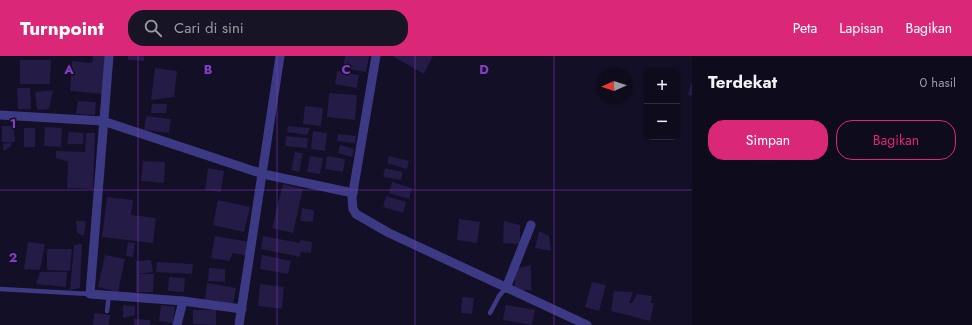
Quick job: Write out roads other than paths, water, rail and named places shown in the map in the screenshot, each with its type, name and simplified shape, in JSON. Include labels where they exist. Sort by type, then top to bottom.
[{"type":"street","points":[[109,56],[90,294],[184,301],[242,308]]},
{"type":"street","points":[[239,325],[280,56]]},
{"type":"street","points":[[376,56],[353,193],[353,209],[356,214],[389,233],[587,325]]},
{"type":"street","points":[[0,115],[103,121],[263,174],[353,193]]},
{"type":"street","points":[[506,288],[530,225]]},
{"type":"street","points":[[177,325],[184,301]]},
{"type":"lane","points":[[490,313],[499,296],[506,288]]},
{"type":"lane","points":[[0,289],[90,294]]},
{"type":"lane","points":[[107,311],[110,295]]}]
